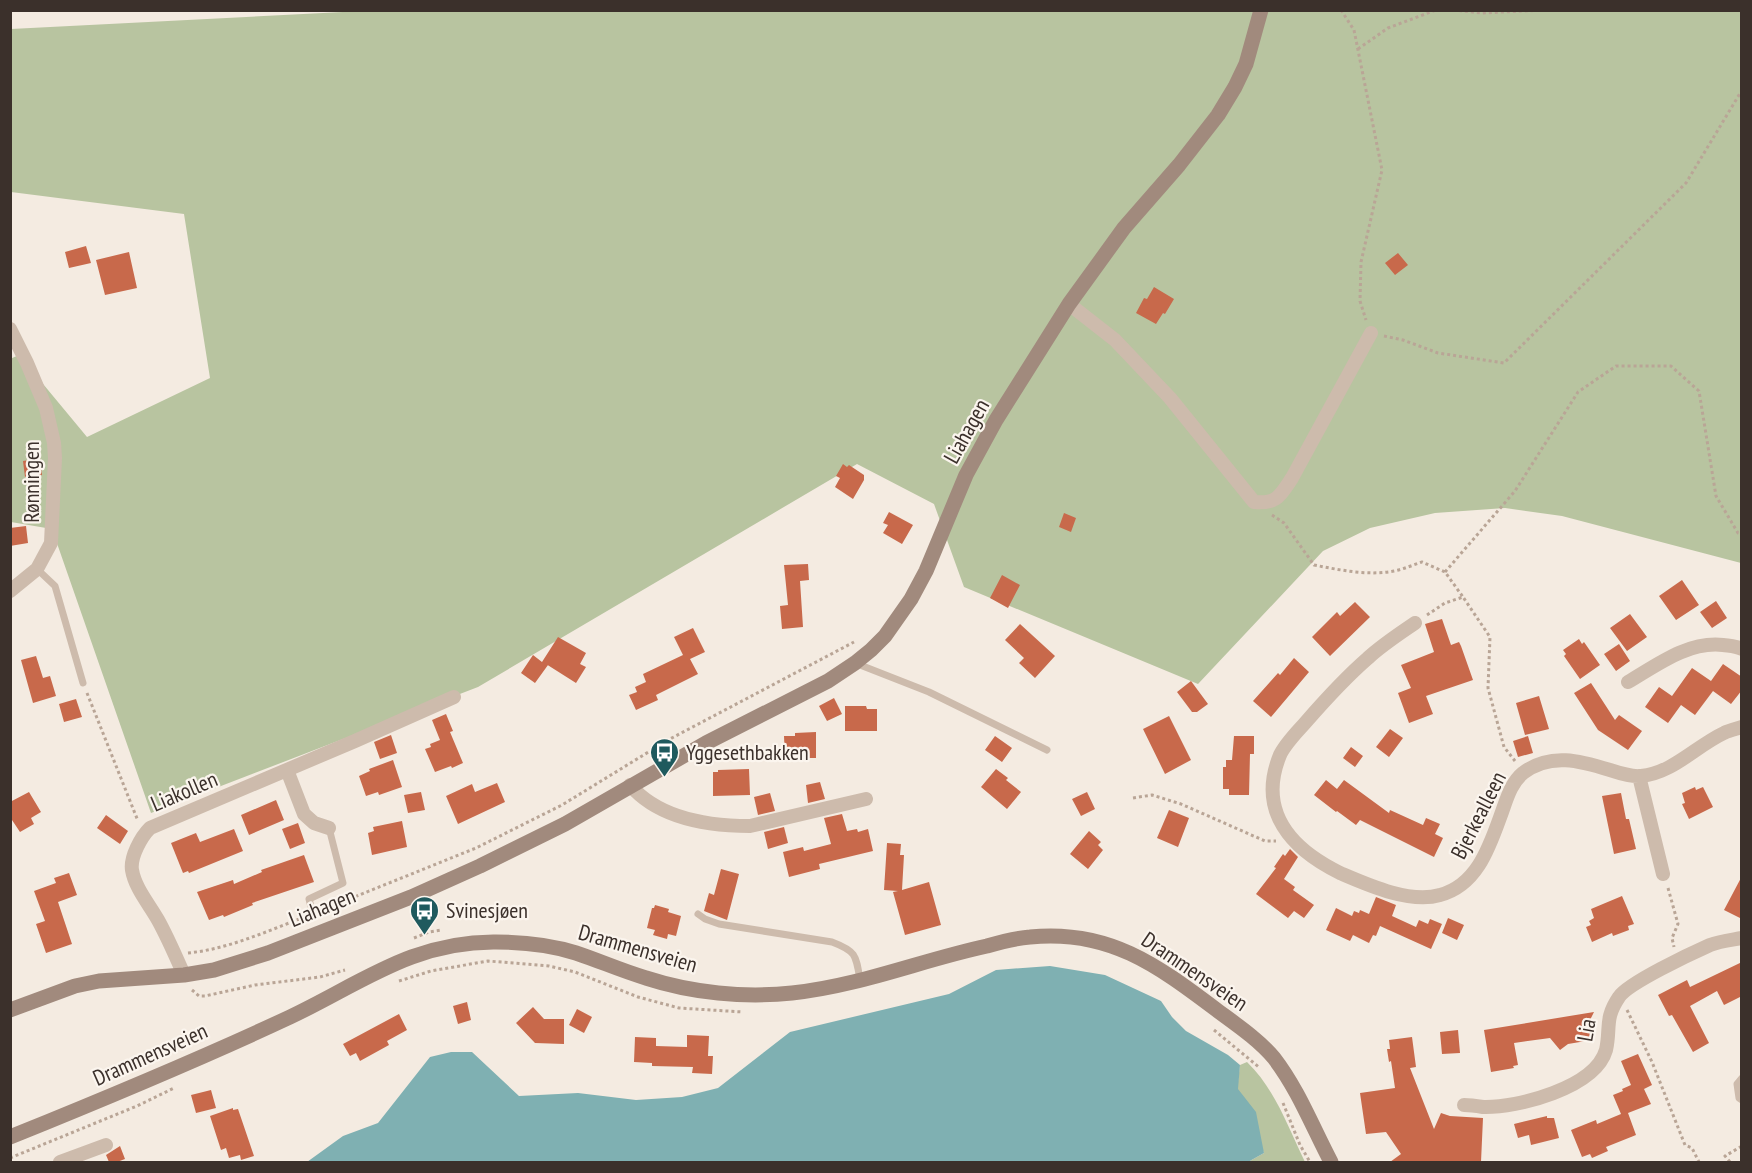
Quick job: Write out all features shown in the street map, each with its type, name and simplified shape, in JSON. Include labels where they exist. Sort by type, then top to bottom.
[{"type":"main road","name":"Liahagen","points":[[10,1010],[75,986],[99,981],[184,975],[214,970],[268,953],[411,897],[565,824],[706,743],[828,681],[872,650],[885,636],[911,599],[926,571],[966,475],[996,420],[1069,304],[1124,228],[1179,165],[1218,115],[1246,64],[1261,10]]},
{"type":"main road","name":"Drammensveien","points":[[10,1137],[292,1016],[389,965],[424,952],[447,947],[494,942],[535,944],[573,952],[645,978],[683,988],[730,994],[793,993],[860,980],[964,951],[1029,937],[1075,937],[1096,941],[1142,958],[1233,1022],[1272,1056],[1300,1100],[1330,1162]]},
{"type":"street","points":[[1069,304],[1115,340],[1162,390],[1254,502],[1266,503],[1279,498],[1371,333]]},
{"type":"street","name":"Rønningen","points":[[10,329],[40,392],[51,425],[56,474],[51,543],[37,569],[10,591]]},
{"type":"street","name":"Bjerkealleen","points":[[1415,623],[1369,656],[1331,693],[1281,753],[1272,792],[1275,809],[1283,827],[1293,841],[1309,854],[1334,870],[1367,885],[1417,897],[1438,896],[1456,890],[1471,876],[1489,847],[1511,787],[1524,773],[1553,760],[1579,761],[1639,776]]},
{"type":"street","points":[[1628,682],[1683,650],[1710,644],[1742,649]]},
{"type":"street","name":"Liakollen","points":[[184,975],[158,921],[135,883],[131,867],[143,834],[150,828],[454,697]]},
{"type":"street","points":[[1663,874],[1639,776],[1654,773],[1681,760],[1724,733],[1742,727]]},
{"type":"street","points":[[286,770],[304,814],[314,823],[329,828]]},
{"type":"street","points":[[630,785],[640,797],[664,811],[705,823],[734,826],[750,826],[866,800]]},
{"type":"street","name":"Lia","points":[[1464,1105],[1485,1107],[1531,1101],[1582,1080],[1598,1066],[1605,1050],[1609,1015],[1620,995],[1635,984],[1712,944],[1742,938]]},
{"type":"street","points":[[60,1162],[106,1145]]},
{"type":"lane","points":[[37,569],[55,586],[83,683]]},
{"type":"lane","points":[[855,663],[929,692],[1047,750]]},
{"type":"lane","points":[[314,914],[309,899],[344,883],[329,828]]},
{"type":"lane","points":[[698,914],[719,924],[832,942],[847,948],[854,956],[860,980]]},
{"type":"lane","points":[[1742,1078],[1737,1084],[1739,1098],[1742,1100]]},
{"type":"path","points":[[1341,10],[1354,30],[1382,170],[1360,262],[1360,301],[1371,333],[1402,340],[1438,353],[1504,363],[1686,183],[1742,90]]},
{"type":"path","points":[[1358,49],[1388,28],[1436,10]]},
{"type":"path","points":[[1453,10],[1482,13],[1545,10]]},
{"type":"path","points":[[1445,572],[1515,491],[1578,392],[1616,366],[1671,366],[1699,391],[1716,496],[1738,533],[1742,534]]},
{"type":"path","points":[[1254,502],[1284,523],[1314,565],[1375,573],[1422,562],[1445,572],[1490,637],[1488,688],[1504,747],[1524,773]]},
{"type":"path","points":[[1415,623],[1445,603],[1463,597]]},
{"type":"path","points":[[174,954],[228,946],[314,914],[487,842],[561,805],[668,740],[855,642],[872,650]]},
{"type":"path","points":[[83,683],[143,834]]},
{"type":"path","points":[[1133,798],[1152,795],[1181,804],[1265,841],[1293,841]]},
{"type":"path","points":[[1663,874],[1678,924],[1672,938],[1676,962]]},
{"type":"path","points":[[397,981],[431,970],[488,961],[539,965],[575,972],[638,997],[679,1008],[747,1011]]},
{"type":"path","points":[[184,975],[194,994],[199,996],[255,985],[320,977],[352,968]]},
{"type":"path","points":[[1620,995],[1652,1062],[1685,1145],[1692,1148],[1699,1162]]},
{"type":"path","points":[[1214,1029],[1261,1069]]},
{"type":"path","points":[[10,1158],[137,1106],[176,1087]]},
{"type":"path","points":[[1278,1094],[1300,1145],[1310,1162]]},
{"type":"path","points":[[1730,1162],[1725,1156],[1742,1146]]},
{"type":"green space","points":[[382,10],[1741,11],[1741,563],[1562,516],[1505,508],[1435,513],[1370,528],[1323,551],[1198,684],[964,587],[934,504],[857,464],[478,687],[151,813],[52,529],[11,522],[10,359],[19,355],[87,437],[210,378],[184,214],[11,192],[11,29]]},
{"type":"green space","points":[[1247,1062],[1273,1096],[1305,1162],[1248,1162],[1264,1153],[1237,1089],[1240,1065]]},
{"type":"water","points":[[1050,966],[1105,975],[1161,1001],[1186,1031],[1228,1055],[1240,1065],[1238,1089],[1256,1112],[1264,1153],[1248,1162],[307,1162],[343,1136],[378,1123],[430,1057],[451,1052],[472,1052],[519,1096],[578,1093],[636,1100],[682,1097],[718,1088],[790,1032],[949,994],[996,970]]},
{"type":"building","points":[[86,246],[91,263],[69,268],[65,252]]},
{"type":"building","points":[[129,252],[137,288],[105,295],[96,260]]},
{"type":"building","points":[[1398,253],[1408,265],[1395,275],[1385,263]]},
{"type":"building","points":[[1154,287],[1174,299],[1156,324],[1136,313],[1144,298],[1147,299]]},
{"type":"building","points":[[40,458],[42,475],[25,477],[23,461]]},
{"type":"building","points":[[843,464],[847,467],[849,465],[864,475],[864,480],[853,499],[835,487],[840,478],[836,476]]},
{"type":"building","points":[[889,512],[913,525],[902,544],[883,533],[888,525],[883,523]]},
{"type":"building","points":[[1064,513],[1076,518],[1071,532],[1059,527]]},
{"type":"building","points":[[26,526],[28,543],[10,546],[10,528]]},
{"type":"building","points":[[808,564],[809,580],[800,581],[803,627],[782,629],[780,606],[788,605],[784,565]]},
{"type":"building","points":[[1002,575],[1020,585],[1008,608],[990,598]]},
{"type":"building","points":[[1682,580],[1699,605],[1676,620],[1659,596]]},
{"type":"building","points":[[1716,601],[1727,618],[1712,628],[1700,612]]},
{"type":"building","points":[[1355,602],[1370,617],[1330,656],[1312,637],[1337,612],[1340,616]]},
{"type":"building","points":[[1630,614],[1647,637],[1627,651],[1610,628]]},
{"type":"building","points":[[1442,619],[1451,645],[1459,642],[1473,680],[1426,696],[1433,714],[1409,723],[1398,693],[1411,688],[1401,665],[1434,652],[1425,624]]},
{"type":"building","points":[[1020,624],[1055,656],[1035,678],[1019,663],[1024,658],[1005,640]]},
{"type":"building","points":[[693,628],[705,652],[690,659],[698,674],[656,695],[658,700],[636,710],[629,695],[637,692],[635,687],[646,682],[643,674],[683,655],[674,637]]},
{"type":"building","points":[[558,637],[586,653],[580,664],[586,667],[576,683],[548,665],[535,683],[521,673],[533,655],[542,662]]},
{"type":"building","points":[[1579,639],[1582,644],[1584,642],[1600,665],[1580,679],[1564,656],[1566,654],[1563,650]]},
{"type":"building","points":[[1619,644],[1630,661],[1616,671],[1604,654]]},
{"type":"building","points":[[36,656],[43,678],[50,676],[56,696],[33,703],[21,660]]},
{"type":"building","points":[[1294,658],[1309,672],[1271,717],[1253,701]]},
{"type":"building","points":[[1723,664],[1742,677],[1742,690],[1731,704],[1713,691],[1695,715],[1681,705],[1668,723],[1645,707],[1659,687],[1672,696],[1692,668],[1711,681]]},
{"type":"building","points":[[1191,681],[1208,704],[1197,712],[1192,712],[1177,692]]},
{"type":"building","points":[[1591,683],[1615,720],[1619,715],[1642,731],[1628,750],[1598,730],[1574,693]]},
{"type":"building","points":[[1539,696],[1549,729],[1525,735],[1516,703]]},
{"type":"building","points":[[834,698],[842,714],[827,721],[819,706]]},
{"type":"building","points":[[76,699],[82,717],[64,722],[59,704]]},
{"type":"building","points":[[845,706],[866,706],[867,709],[877,709],[877,731],[845,731]]},
{"type":"building","points":[[446,714],[453,731],[450,732],[463,763],[435,772],[425,749],[440,740],[432,720]]},
{"type":"building","points":[[1169,716],[1191,760],[1165,774],[1143,729]]},
{"type":"building","points":[[1390,729],[1403,738],[1389,757],[1376,747]]},
{"type":"building","points":[[816,732],[816,758],[785,758],[784,736]]},
{"type":"building","points":[[391,735],[397,753],[380,759],[374,742]]},
{"type":"building","points":[[995,736],[1012,748],[1002,762],[985,750]]},
{"type":"building","points":[[1234,736],[1254,736],[1254,754],[1250,754],[1249,795],[1229,795],[1229,789],[1223,789],[1223,767],[1226,767],[1226,760],[1232,760]]},
{"type":"building","points":[[1528,736],[1533,753],[1518,757],[1513,741]]},
{"type":"building","points":[[1351,747],[1363,756],[1355,767],[1343,758]]},
{"type":"building","points":[[393,760],[402,787],[379,795],[378,792],[366,796],[359,776],[370,771],[369,769]]},
{"type":"building","points":[[749,769],[750,795],[713,796],[713,772]]},
{"type":"building","points":[[996,769],[1021,792],[1007,809],[981,787]]},
{"type":"building","points":[[1326,780],[1337,789],[1344,780],[1389,813],[1390,810],[1423,825],[1426,818],[1440,824],[1435,834],[1443,838],[1434,857],[1360,820],[1356,825],[1336,812],[1314,795]]},
{"type":"building","points":[[820,782],[825,799],[808,803],[806,785]]},
{"type":"building","points":[[497,783],[505,802],[458,824],[446,796],[472,784],[475,792]]},
{"type":"building","points":[[1695,787],[1696,790],[1703,787],[1713,807],[1689,819],[1682,804],[1685,803],[1682,793]]},
{"type":"building","points":[[29,792],[41,812],[31,818],[34,824],[20,832],[10,817],[10,802]]},
{"type":"building","points":[[421,792],[425,810],[408,813],[404,795]]},
{"type":"building","points":[[1087,792],[1095,809],[1081,816],[1072,799]]},
{"type":"building","points":[[770,793],[775,811],[758,815],[754,797]]},
{"type":"building","points":[[1621,793],[1626,819],[1629,819],[1636,849],[1614,854],[1602,796]]},
{"type":"building","points":[[276,800],[284,820],[249,835],[241,815]]},
{"type":"building","points":[[1169,810],[1189,818],[1178,847],[1157,838]]},
{"type":"building","points":[[842,814],[847,831],[857,829],[858,832],[868,829],[873,851],[819,864],[820,869],[789,877],[783,852],[803,847],[804,851],[831,844],[824,818]]},
{"type":"building","points":[[106,815],[128,831],[120,844],[97,828]]},
{"type":"building","points":[[402,821],[407,847],[372,855],[368,833],[374,831],[373,827]]},
{"type":"building","points":[[298,823],[305,843],[290,849],[282,829]]},
{"type":"building","points":[[784,827],[788,843],[768,849],[764,832]]},
{"type":"building","points":[[234,829],[243,851],[189,873],[188,871],[183,873],[171,843],[196,833],[200,842]]},
{"type":"building","points":[[1089,831],[1101,842],[1098,845],[1103,850],[1088,869],[1070,854]]},
{"type":"building","points":[[887,843],[901,844],[900,855],[904,855],[902,890],[929,882],[941,925],[905,935],[893,892],[898,891],[884,890]]},
{"type":"building","points":[[1290,849],[1298,857],[1284,879],[1295,887],[1293,890],[1314,905],[1304,918],[1294,911],[1288,918],[1256,894],[1276,868],[1274,867],[1283,854],[1285,856]]},
{"type":"building","points":[[304,855],[314,882],[252,903],[253,905],[224,917],[223,915],[209,920],[197,892],[233,880],[234,884],[262,872],[261,870]]},
{"type":"building","points":[[721,869],[739,874],[727,920],[704,911],[709,893],[714,895]]},
{"type":"building","points":[[69,873],[77,895],[58,902],[72,944],[46,953],[36,924],[45,921],[34,891],[56,883],[54,878]]},
{"type":"building","points":[[1742,876],[1742,919],[1724,910]]},
{"type":"building","points":[[1622,896],[1634,924],[1628,926],[1629,930],[1613,936],[1612,933],[1592,942],[1586,927],[1591,925],[1589,921],[1594,918],[1591,909]]},
{"type":"building","points":[[1376,897],[1396,905],[1392,916],[1416,927],[1419,920],[1428,924],[1430,919],[1442,924],[1431,949],[1380,926],[1376,936],[1373,935],[1369,943],[1353,935],[1350,941],[1326,930],[1336,908],[1352,916],[1354,911],[1359,913],[1360,910],[1369,914]]},
{"type":"building","points":[[655,905],[681,916],[676,936],[668,934],[667,939],[653,935],[655,930],[647,928],[652,908]]},
{"type":"building","points":[[1448,918],[1464,925],[1457,940],[1442,933]]},
{"type":"building","points":[[1742,962],[1742,996],[1724,1005],[1717,991],[1690,1006],[1709,1043],[1693,1052],[1658,995],[1687,980],[1690,987]]},
{"type":"building","points":[[467,1002],[471,1020],[458,1024],[453,1006]]},
{"type":"building","points":[[533,1007],[544,1019],[564,1019],[564,1044],[535,1043],[516,1023]]},
{"type":"building","points":[[577,1009],[592,1017],[584,1033],[569,1025]]},
{"type":"building","points":[[1594,1012],[1589,1022],[1592,1040],[1568,1044],[1560,1050],[1550,1038],[1514,1043],[1518,1065],[1513,1066],[1514,1068],[1491,1072],[1484,1030]]},
{"type":"building","points":[[399,1014],[407,1030],[387,1041],[389,1045],[360,1061],[356,1053],[350,1056],[343,1044]]},
{"type":"building","points":[[1458,1030],[1460,1053],[1442,1054],[1440,1032]]},
{"type":"building","points":[[687,1035],[709,1036],[708,1056],[713,1056],[712,1074],[692,1073],[693,1067],[652,1066],[652,1063],[634,1062],[635,1037],[656,1038],[656,1046],[687,1047]]},
{"type":"building","points":[[1412,1037],[1416,1067],[1410,1068],[1434,1129],[1441,1113],[1450,1116],[1483,1118],[1481,1162],[1390,1162],[1401,1154],[1386,1132],[1366,1134],[1360,1093],[1395,1088],[1387,1049],[1390,1049],[1389,1040]]},
{"type":"building","points":[[1638,1054],[1652,1085],[1644,1089],[1651,1104],[1628,1113],[1636,1135],[1606,1147],[1608,1151],[1592,1158],[1590,1154],[1582,1157],[1571,1130],[1596,1120],[1597,1124],[1621,1114],[1613,1095],[1631,1085],[1621,1061]]},
{"type":"building","points":[[211,1090],[216,1108],[196,1113],[191,1095]]},
{"type":"building","points":[[233,1108],[233,1110],[238,1109],[254,1156],[241,1160],[240,1155],[229,1158],[226,1148],[221,1150],[210,1116]]},
{"type":"building","points":[[1547,1116],[1547,1118],[1554,1118],[1559,1138],[1531,1145],[1529,1135],[1518,1138],[1514,1124]]},
{"type":"building","points":[[120,1146],[125,1159],[109,1162],[106,1155]]},
{"type":"place","name":"Yggesethbakken","points":[[665,778]]},
{"type":"place","name":"Svinesjøen","points":[[425,936]]}]
